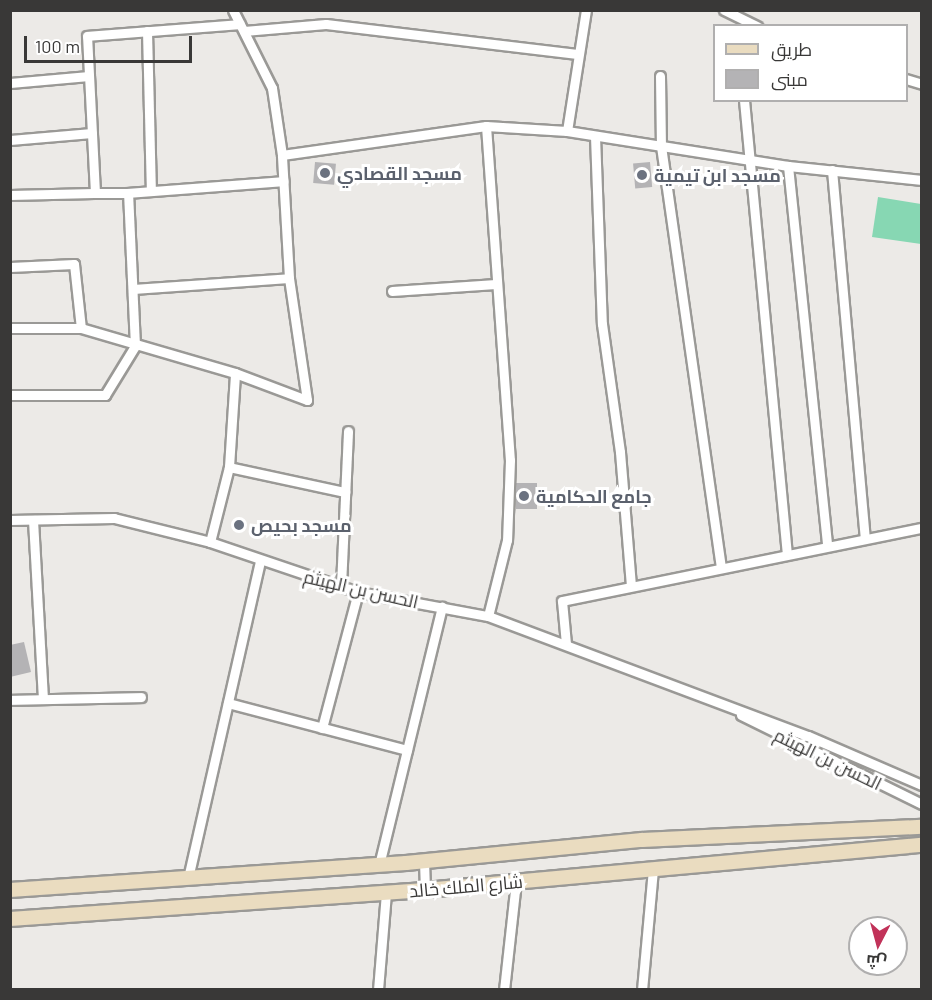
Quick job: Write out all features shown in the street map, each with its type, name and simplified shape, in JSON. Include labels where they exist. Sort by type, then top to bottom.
[{"type":"main road","name":"شارع الملك خالد","points":[[10,890],[379,865],[642,840],[921,827]]},
{"type":"main road","name":"شارع الملك خالد","points":[[10,919],[425,890],[921,845]]},
{"type":"street","points":[[10,328],[81,328],[135,346],[235,373],[307,400],[289,278],[282,155],[272,88],[233,10]]},
{"type":"street","points":[[567,131],[577,54],[586,10]]},
{"type":"street","points":[[724,10],[754,24]]},
{"type":"street","points":[[94,193],[87,36],[147,31],[326,24],[577,54]]},
{"type":"street","points":[[147,31],[151,191]]},
{"type":"street","points":[[10,84],[89,76]]},
{"type":"street","points":[[660,76],[661,146],[721,567]]},
{"type":"street","points":[[744,102],[747,159],[787,553]]},
{"type":"street","points":[[282,155],[486,126],[567,131],[788,166],[921,180]]},
{"type":"street","points":[[486,126],[510,460],[507,540],[488,616]]},
{"type":"street","points":[[10,140],[92,133]]},
{"type":"street","points":[[595,136],[602,324],[620,452],[631,585]]},
{"type":"street","points":[[788,166],[827,545]]},
{"type":"street","points":[[832,170],[865,538]]},
{"type":"street","points":[[10,195],[128,193],[284,181]]},
{"type":"street","points":[[10,395],[105,395],[135,346],[128,193]]},
{"type":"street","points":[[10,267],[74,264],[81,328]]},
{"type":"street","points":[[133,289],[289,278]]},
{"type":"street","points":[[392,291],[496,284]]},
{"type":"street","points":[[210,542],[229,467],[235,373]]},
{"type":"street","points":[[341,586],[348,431]]},
{"type":"street","points":[[229,467],[345,492]]},
{"type":"street","name":"الحسن بن الهيثم","points":[[10,520],[114,518],[210,542],[260,562],[358,592],[488,616],[704,695],[921,785]]},
{"type":"street","points":[[33,520],[43,699]]},
{"type":"street","points":[[566,644],[562,601],[787,553],[921,528]]},
{"type":"street","points":[[188,878],[260,562]]},
{"type":"street","points":[[322,728],[358,592]]},
{"type":"street","points":[[379,865],[442,607]]},
{"type":"street","name":"الحسن بن الهيثم","points":[[704,695],[921,804]]},
{"type":"street","points":[[10,700],[141,697]]},
{"type":"street","points":[[228,703],[407,750]]},
{"type":"street","points":[[424,861],[425,890]]},
{"type":"street","points":[[642,990],[653,868]]},
{"type":"street","points":[[504,990],[516,881]]},
{"type":"street","points":[[378,990],[386,893]]},
{"type":"green space","points":[[878,197],[921,204],[921,244],[872,237]]},
{"type":"building","name":"مسجد القصادي","points":[[315,162],[336,164],[334,185],[313,183]]},
{"type":"building","name":"مسجد ابن تيمية","points":[[650,162],[652,187],[635,188],[633,163]]},
{"type":"building","name":"جامع الحكامية","points":[[516,483],[537,483],[537,509],[516,509]]},
{"type":"building","points":[[24,642],[31,672],[10,677],[10,645]]},
{"type":"place","name":"مسجد القصادي","points":[[325,173]]},
{"type":"place","name":"مسجد ابن تيمية","points":[[642,175]]},
{"type":"place","name":"جامع الحكامية","points":[[524,496]]},
{"type":"place","name":"مسجد بحيص","points":[[239,525]]}]
